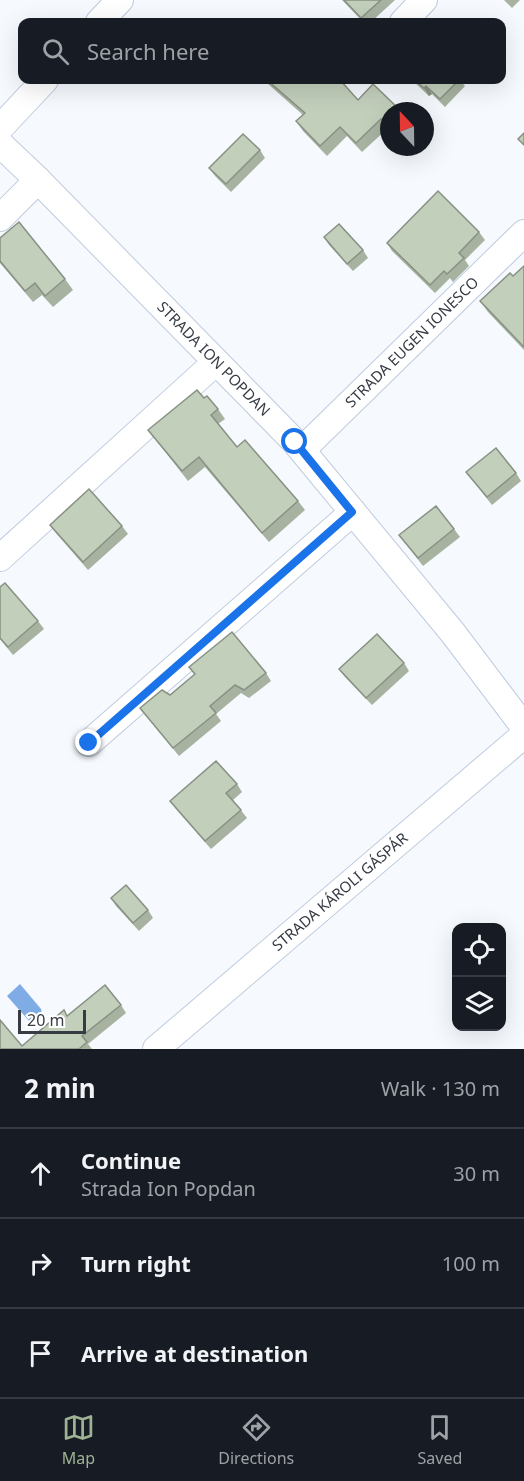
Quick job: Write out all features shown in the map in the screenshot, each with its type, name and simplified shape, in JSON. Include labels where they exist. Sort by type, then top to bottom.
[{"type":"street","points":[[103,18],[120,0]]},
{"type":"street","points":[[407,18],[424,0]]},
{"type":"street","points":[[0,128],[41,84]]},
{"type":"street","name":"STRADA ION POPDAN","points":[[0,144],[302,450],[453,633],[524,727]]},
{"type":"street","points":[[0,218],[38,180]]},
{"type":"street","name":"STRADA EUGEN IONESCO","points":[[302,450],[524,233]]},
{"type":"street","points":[[0,558],[216,362]]},
{"type":"street","points":[[89,743],[352,512]]},
{"type":"street","name":"STRADA KÁROLI GÁSPÁR","points":[[156,1049],[524,735]]},
{"type":"water","points":[[20,984],[41,1009],[42,1015],[38,1022],[30,1022],[7,996]]},
{"type":"building","points":[[344,0],[381,0],[361,18]]},
{"type":"building","points":[[272,84],[344,84],[358,100],[373,84],[392,102],[380,102],[380,120],[356,143],[340,127],[320,146],[296,121],[305,113]]},
{"type":"building","points":[[420,84],[455,84],[440,99],[426,86],[424,88]]},
{"type":"building","points":[[524,133],[524,145],[518,139]]},
{"type":"building","points":[[243,134],[260,150],[226,184],[209,168]]},
{"type":"building","points":[[438,191],[479,232],[459,253],[464,258],[447,274],[444,271],[430,285],[387,243]]},
{"type":"building","points":[[19,222],[65,279],[45,296],[35,283],[25,291],[0,261],[0,238]]},
{"type":"building","points":[[339,224],[363,250],[347,264],[324,237]]},
{"type":"building","points":[[524,266],[524,347],[480,301],[510,273],[513,276]]},
{"type":"building","points":[[197,390],[204,398],[207,396],[218,409],[211,415],[237,447],[245,440],[298,501],[262,533],[199,457],[182,471],[148,430]]},
{"type":"building","points":[[496,448],[516,473],[487,497],[466,472]]},
{"type":"building","points":[[89,489],[122,526],[83,562],[50,525]]},
{"type":"building","points":[[436,506],[454,529],[418,558],[399,535]]},
{"type":"building","points":[[5,583],[38,621],[8,647],[0,638],[0,587]]},
{"type":"building","points":[[232,632],[266,673],[244,690],[235,685],[210,706],[216,713],[173,748],[140,708],[162,690],[170,695],[195,674],[189,667]]},
{"type":"building","points":[[377,634],[404,663],[366,698],[339,669]]},
{"type":"building","points":[[216,761],[237,784],[226,793],[241,810],[205,841],[170,801]]},
{"type":"building","points":[[126,885],[148,910],[133,923],[111,898]]},
{"type":"building","points":[[105,985],[121,1005],[82,1036],[87,1042],[79,1049],[0,1049],[0,1020],[22,1046],[64,1010],[67,1016]]},
{"type":"route","points":[[89,743],[352,512],[295,442]]}]
